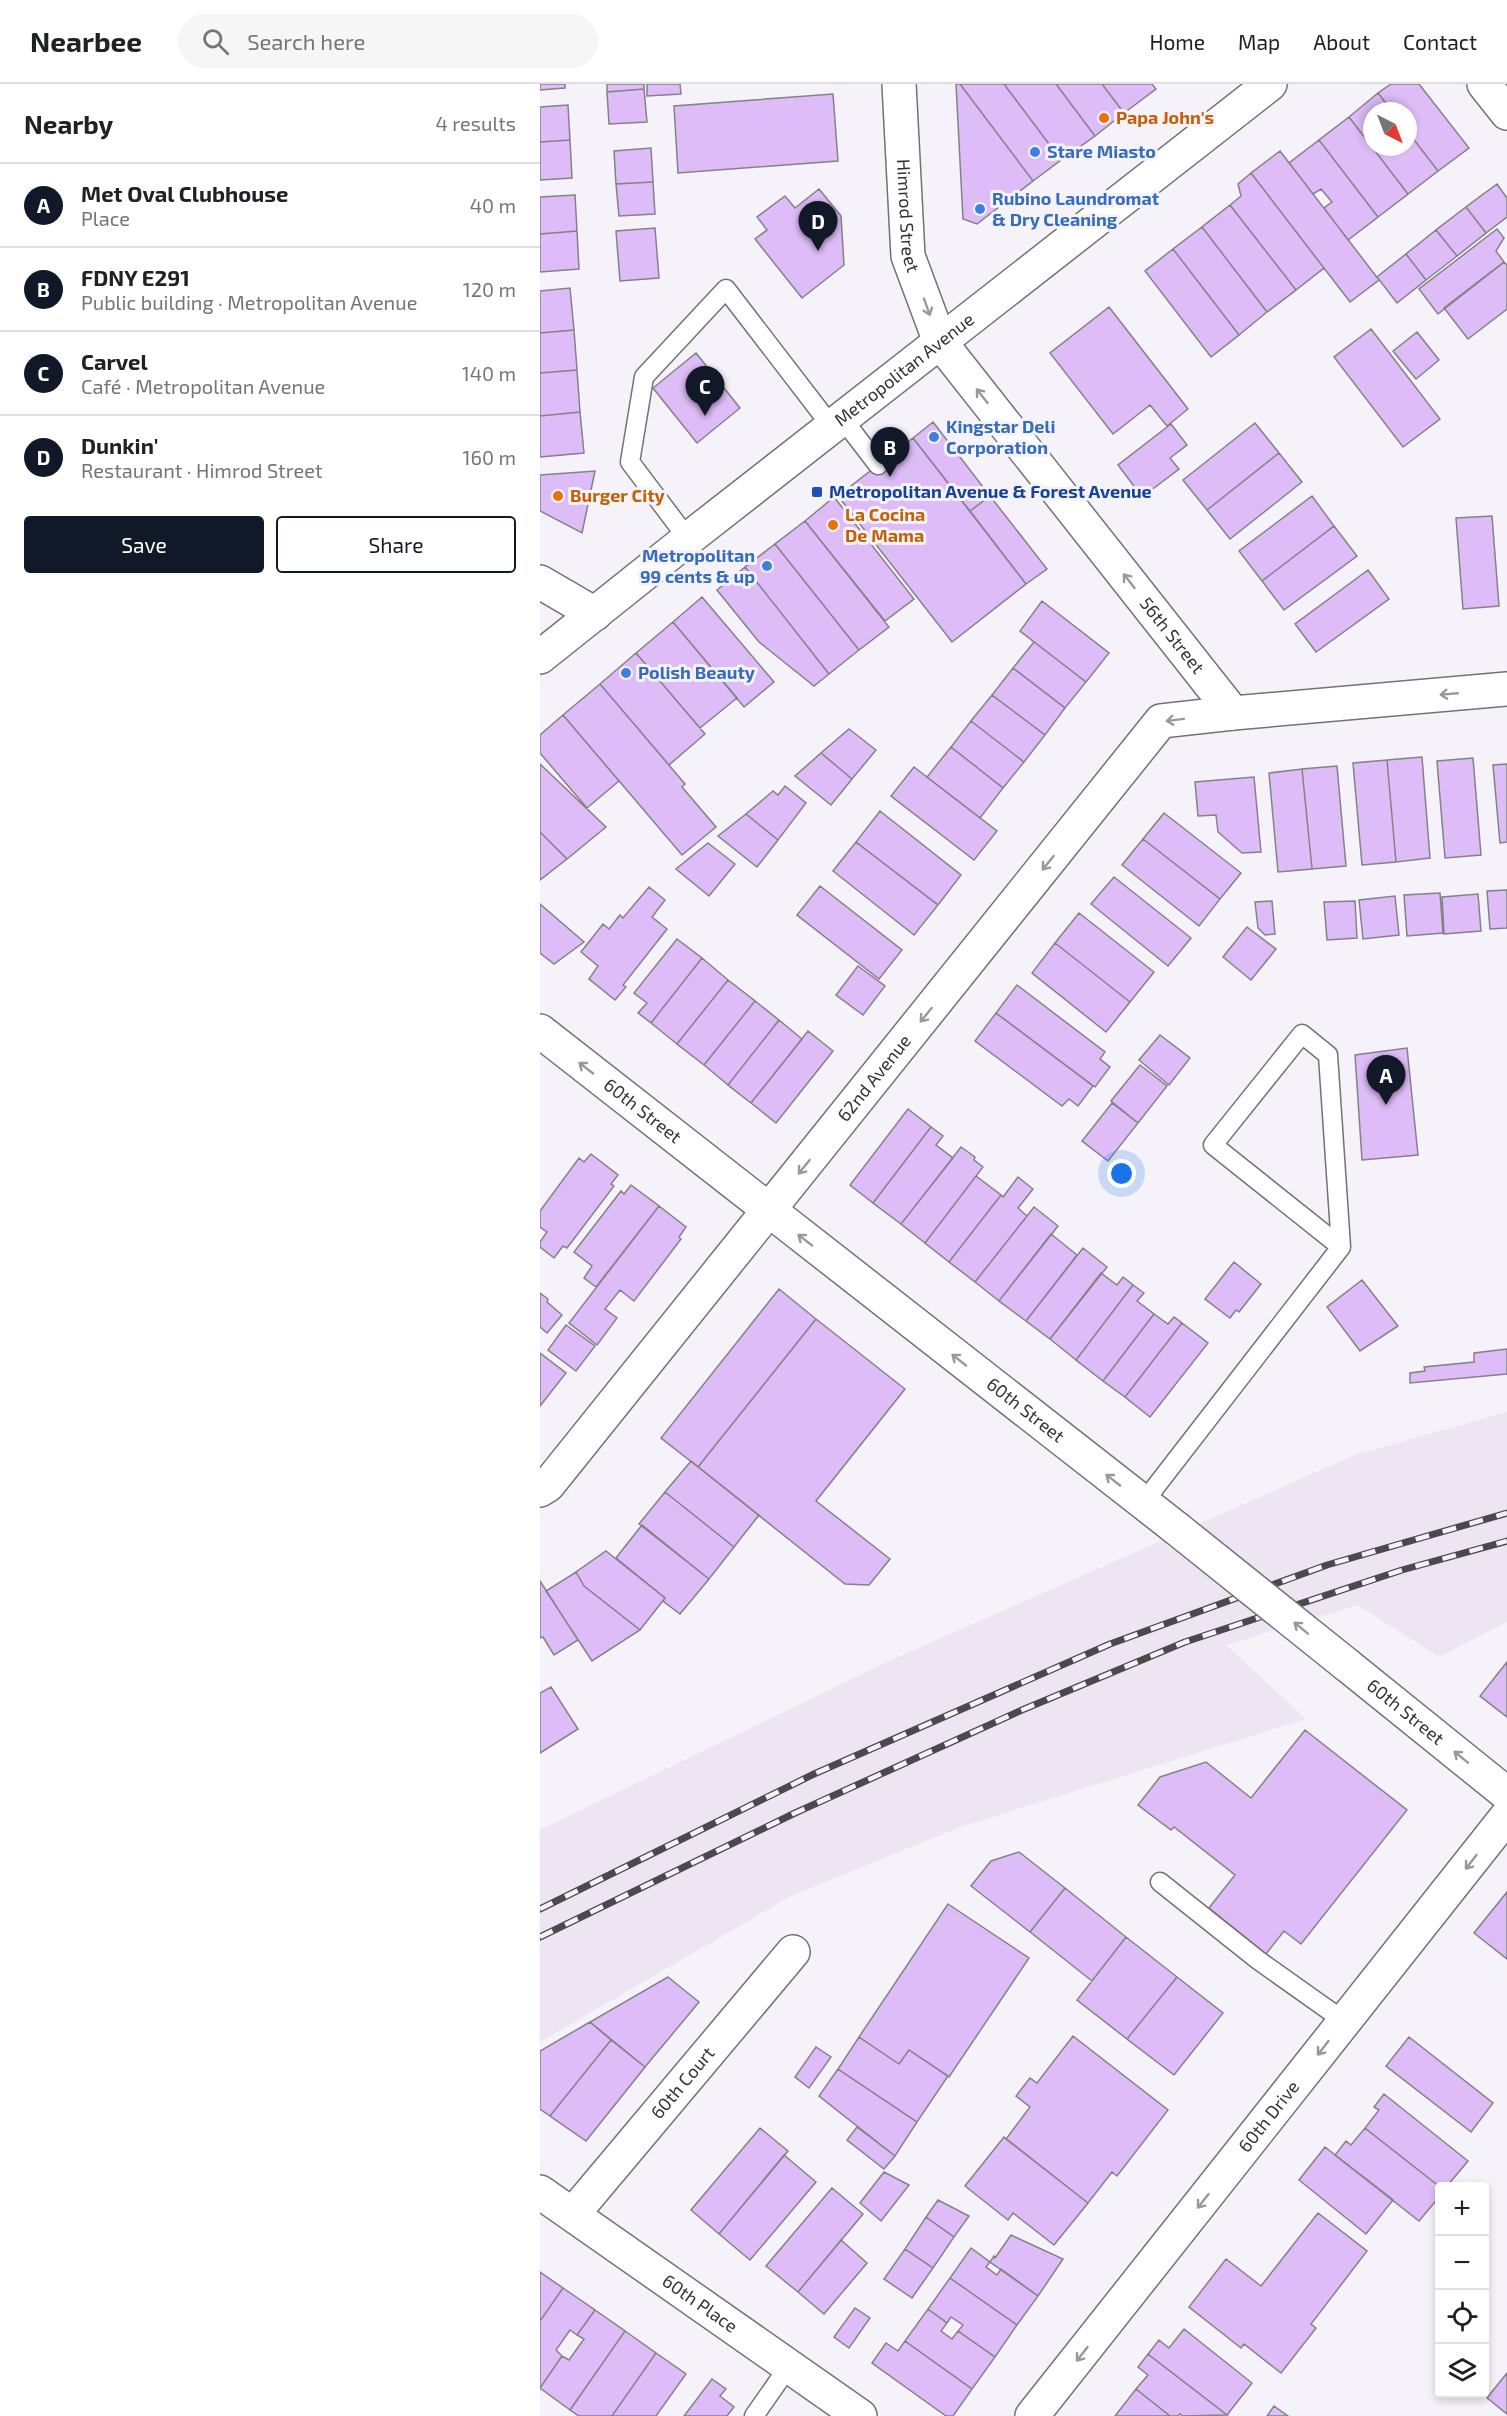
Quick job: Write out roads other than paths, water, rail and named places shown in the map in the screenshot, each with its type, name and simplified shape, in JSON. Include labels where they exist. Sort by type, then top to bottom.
[{"type":"street","name":"Himrod Street","points":[[899,84],[908,256],[940,342]]},
{"type":"street","name":"Metropolitan Avenue","points":[[540,657],[687,539],[1270,84]]},
{"type":"street","points":[[1484,84],[1507,113]]},
{"type":"street","name":"56th Street","points":[[940,342],[1233,713]]},
{"type":"street","points":[[540,582],[595,614]]},
{"type":"street","points":[[1233,713],[1507,689]]},
{"type":"street","name":"62nd Avenue","points":[[540,1490],[548,1485],[1161,721],[1233,713]]},
{"type":"street","name":"60th Street","points":[[540,1031],[1176,1528],[1507,1794]]},
{"type":"street","name":"60th Drive","points":[[1032,2416],[1507,1816]]},
{"type":"street","name":"60th Court","points":[[573,2214],[793,1952]]},
{"type":"street","name":"60th Place","points":[[540,2192],[860,2416]]},
{"type":"lane","points":[[687,539],[630,462],[644,377],[726,289],[837,423],[878,465]]},
{"type":"lane","points":[[1143,1503],[1341,1247],[1328,1055],[1302,1034],[1213,1145],[1341,1247]]},
{"type":"lane","points":[[1160,1882],[1258,1960],[1344,2021]]},
{"type":"lane","points":[[754,2416],[789,2366]]},
{"type":"railway","points":[[540,1909],[814,1774],[1110,1644],[1327,1565],[1507,1513]]},
{"type":"railway","points":[[540,1937],[795,1813],[1022,1710],[1185,1642],[1402,1570],[1507,1541]]},
{"type":"place","name":"Papa John's","points":[[1104,118]]},
{"type":"place","name":"Stare Miasto","points":[[1035,152]]},
{"type":"place","name":"Rubino Laundromat & Dry Cleaning","points":[[980,209]]},
{"type":"place","name":"Dunkin'","points":[[818,251]]},
{"type":"place","name":"Carvel","points":[[705,416]]},
{"type":"place","name":"Kingstar Deli Corporation","points":[[934,437]]},
{"type":"place","name":"FDNY E291","points":[[890,477]]},
{"type":"place","name":"Metropolitan Avenue & Forest Avenue","points":[[817,492]]},
{"type":"place","name":"Burger City","points":[[558,496]]},
{"type":"place","name":"La Cocina De Mama","points":[[833,525]]},
{"type":"place","name":"Metropolitan 99 cents & up","points":[[767,566]]},
{"type":"place","name":"Polish Beauty","points":[[626,673]]},
{"type":"place","name":"Met Oval Clubhouse","points":[[1386,1105]]}]
